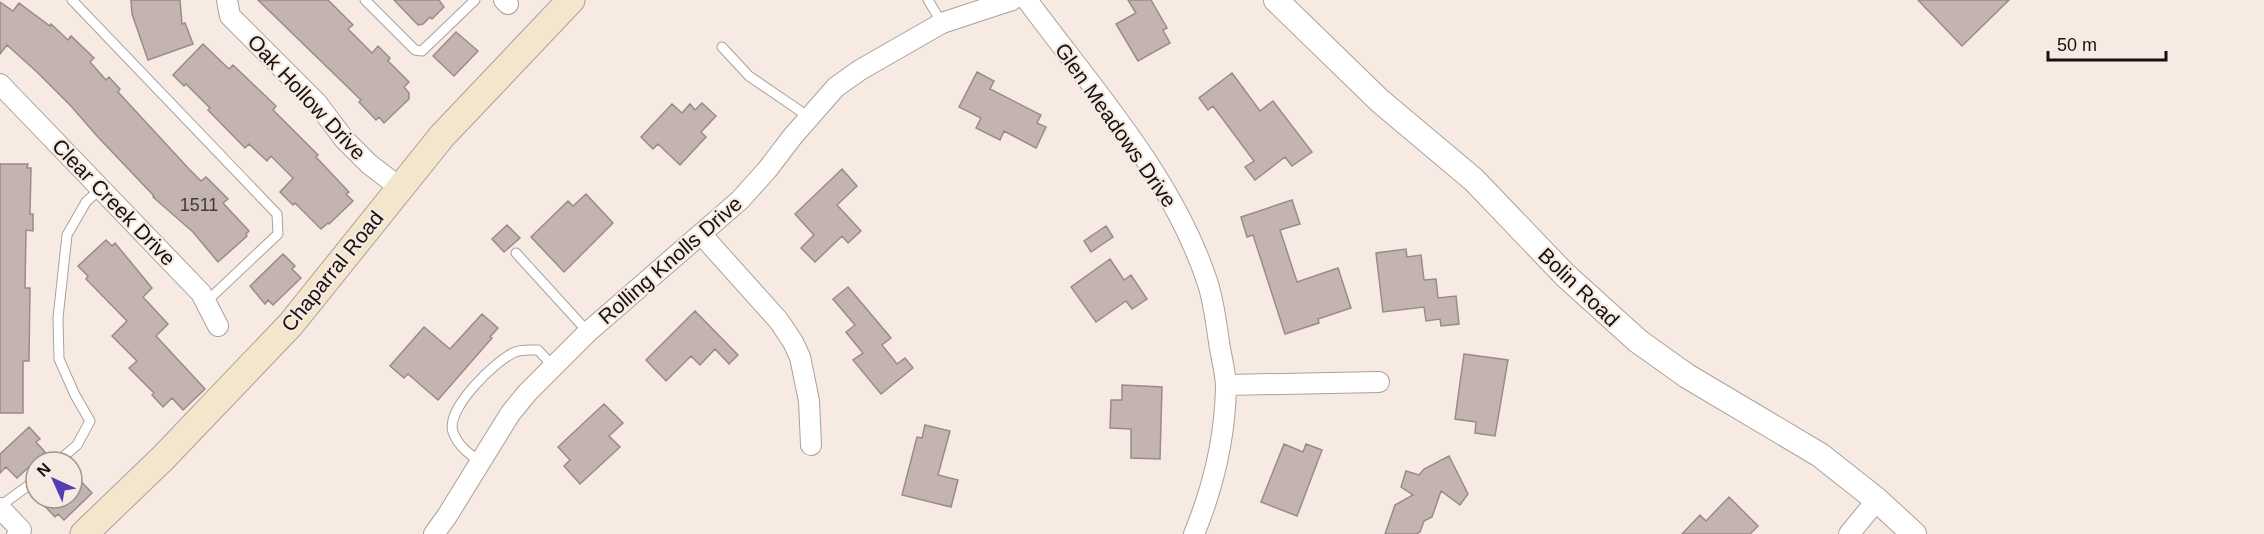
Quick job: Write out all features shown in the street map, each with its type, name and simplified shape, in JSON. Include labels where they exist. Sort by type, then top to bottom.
[{"type":"main road","name":"Chaparral Road","points":[[84,534],[163,458],[291,324],[442,136],[571,0]]},
{"type":"street","name":"Oak Hollow Drive","points":[[227,0],[230,16],[317,103],[344,139],[369,164],[399,187]]},
{"type":"street","name":"Rolling Knolls Drive","points":[[942,23],[968,0]]},
{"type":"street","name":"Rolling Knolls Drive","points":[[434,534],[510,414],[553,366],[588,332],[740,200],[836,87],[860,70],[942,23],[1012,0]]},
{"type":"street","name":"Glen Meadows Drive","points":[[1027,0],[1164,188],[1208,285],[1226,385],[1224,417],[1216,465],[1210,491],[1194,534]]},
{"type":"street","name":"Bolin Road","points":[[1276,0],[1380,101],[1474,180],[1565,275],[1630,335],[1687,376],[1820,455],[1877,500],[1914,534]]},
{"type":"street","name":"Clear Creek Drive","points":[[0,84],[201,293],[218,326]]},
{"type":"street","points":[[701,234],[779,321],[794,342],[800,357],[809,401],[811,445]]},
{"type":"street","points":[[1226,385],[1378,382]]},
{"type":"street","points":[[1849,534],[1877,500]]},
{"type":"street","points":[[0,507],[21,530],[17,534]]},
{"type":"lane","points":[[72,0],[277,214],[278,234],[206,302]]},
{"type":"lane","points":[[365,0],[415,50],[422,51],[475,0]]},
{"type":"lane","points":[[928,0],[942,23]]},
{"type":"lane","points":[[722,47],[749,76],[809,117]]},
{"type":"lane","points":[[70,450],[77,444],[90,421],[75,396],[59,359],[58,318],[67,235],[86,202],[101,188]]},
{"type":"lane","points":[[516,253],[588,332]]},
{"type":"lane","points":[[481,462],[465,451],[452,431],[453,423],[470,390],[497,363],[525,349],[538,350],[553,366]]},
{"type":"lane","points":[[0,507],[24,489]]},
{"type":"building","points":[[131,0],[180,0],[182,24],[185,23],[193,44],[148,60],[132,14]]},
{"type":"building","points":[[258,0],[328,0],[353,25],[348,29],[372,53],[378,46],[390,58],[388,61],[409,82],[404,87],[409,93],[409,99],[384,123],[379,117],[376,120],[359,102],[361,100]]},
{"type":"building","points":[[394,0],[439,0],[444,7],[432,19],[430,17],[423,24],[418,25]]},
{"type":"building","points":[[1128,0],[1151,0],[1167,28],[1163,30],[1170,43],[1138,61],[1116,24],[1136,13]]},
{"type":"building","points":[[1918,0],[2009,0],[1962,46]]},
{"type":"building","points":[[0,2],[13,11],[19,3],[50,26],[51,24],[68,40],[71,36],[94,58],[90,62],[106,80],[109,77],[120,89],[118,92],[189,169],[201,181],[206,177],[228,199],[223,203],[249,231],[247,236],[218,262],[193,232],[153,197],[37,72],[7,45],[0,54]]},
{"type":"building","points":[[456,32],[478,51],[454,76],[433,56]]},
{"type":"building","points":[[203,44],[229,69],[233,65],[276,106],[273,110],[318,155],[316,157],[349,192],[346,194],[353,201],[329,224],[321,229],[295,203],[293,205],[280,192],[293,178],[271,156],[267,161],[249,144],[245,148],[208,110],[210,108],[186,84],[184,86],[173,75]]},
{"type":"building","points":[[977,72],[994,81],[990,89],[1041,115],[1037,123],[1046,127],[1036,148],[1004,131],[1000,140],[976,128],[981,118],[959,107]]},
{"type":"building","points":[[1232,73],[1260,111],[1273,101],[1312,152],[1292,166],[1285,157],[1255,180],[1245,167],[1254,161],[1213,106],[1208,110],[1199,98]]},
{"type":"building","points":[[702,103],[716,116],[701,132],[706,137],[680,165],[658,144],[653,149],[641,137],[672,104],[682,113],[690,104],[695,110]]},
{"type":"building","points":[[0,164],[28,164],[27,168],[31,168],[30,214],[33,214],[33,231],[26,230],[25,288],[30,288],[29,361],[23,361],[23,413],[0,413]]},
{"type":"building","points":[[842,169],[857,186],[837,205],[861,231],[848,243],[842,236],[815,262],[801,248],[814,235],[795,214]]},
{"type":"building","points":[[586,194],[613,223],[564,272],[531,237],[568,201],[573,206]]},
{"type":"building","points":[[1292,200],[1300,224],[1280,230],[1297,282],[1338,268],[1351,308],[1318,319],[1319,323],[1285,334],[1253,235],[1247,237],[1241,217]]},
{"type":"building","points":[[507,225],[520,238],[504,252],[492,239]]},
{"type":"building","points":[[1106,226],[1113,237],[1091,252],[1084,241]]},
{"type":"building","points":[[106,240],[112,246],[115,243],[152,288],[143,297],[168,324],[156,336],[205,389],[183,410],[172,398],[163,407],[152,395],[154,393],[129,368],[137,361],[112,336],[127,321],[86,279],[88,276],[78,266]]},
{"type":"building","points":[[1406,249],[1407,257],[1421,255],[1424,280],[1436,279],[1438,298],[1456,296],[1459,324],[1441,326],[1440,319],[1426,321],[1424,307],[1383,312],[1376,253]]},
{"type":"building","points":[[283,254],[295,266],[292,269],[301,278],[273,305],[268,300],[265,304],[250,286]]},
{"type":"building","points":[[1110,259],[1124,280],[1131,275],[1147,299],[1132,309],[1126,301],[1096,322],[1071,287]]},
{"type":"building","points":[[848,287],[891,338],[882,345],[897,364],[905,358],[913,368],[881,394],[853,360],[863,353],[846,332],[855,325],[833,299]]},
{"type":"building","points":[[695,311],[738,355],[729,364],[715,349],[700,365],[691,356],[666,381],[646,360]]},
{"type":"building","points":[[482,314],[498,328],[438,400],[408,374],[404,378],[390,366],[424,327],[450,349]]},
{"type":"building","points":[[1464,354],[1508,360],[1495,436],[1475,433],[1476,422],[1455,419]]},
{"type":"building","points":[[1122,385],[1162,387],[1160,459],[1131,458],[1131,429],[1110,428],[1111,400],[1122,400]]},
{"type":"building","points":[[604,404],[623,423],[609,436],[620,447],[580,484],[564,466],[570,460],[558,447]]},
{"type":"building","points":[[925,425],[950,431],[938,475],[958,480],[951,507],[902,495],[917,437],[922,438]]},
{"type":"building","points":[[29,427],[40,439],[36,442],[43,450],[24,450],[24,472],[17,478],[6,467],[0,473],[0,454]]},
{"type":"building","points":[[1284,444],[1303,452],[1306,444],[1322,450],[1297,516],[1261,502]]},
{"type":"building","points":[[1449,456],[1468,494],[1460,505],[1441,491],[1432,517],[1424,521],[1420,532],[1385,534],[1395,505],[1413,495],[1401,487],[1406,471],[1419,475],[1424,469]]},
{"type":"building","points":[[84,485],[92,493],[84,501]]},
{"type":"building","points":[[1729,497],[1758,526],[1750,534],[1682,534],[1700,515],[1706,521]]},
{"type":"building","points":[[48,510],[74,510],[64,520],[58,514],[55,517]]}]
